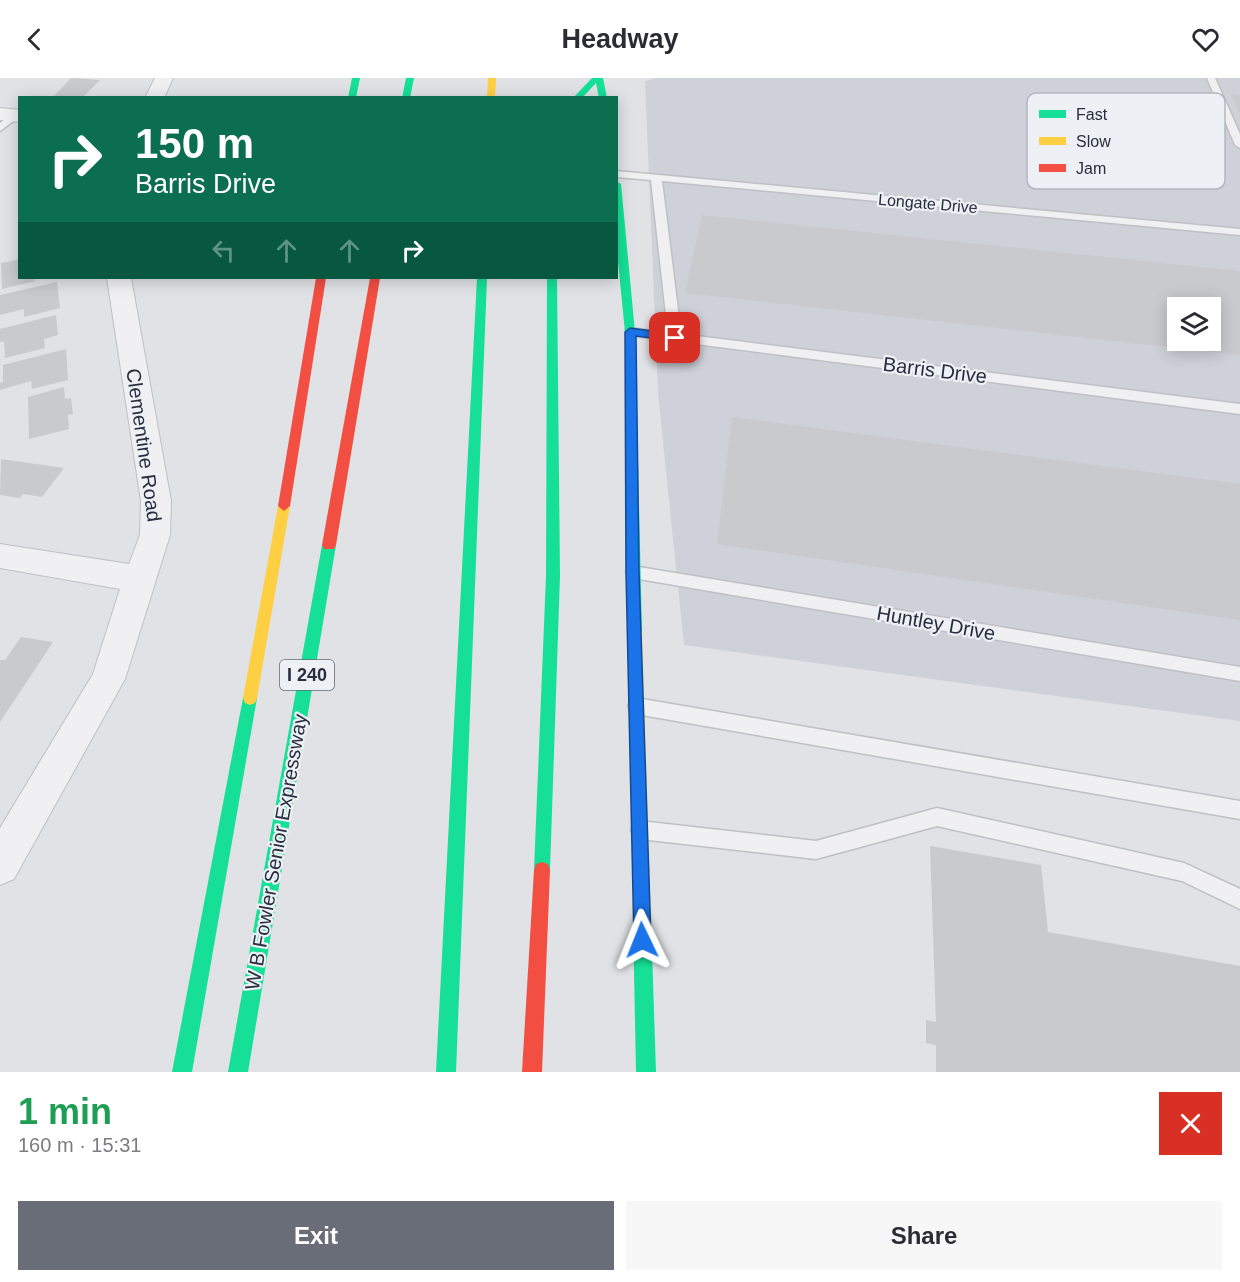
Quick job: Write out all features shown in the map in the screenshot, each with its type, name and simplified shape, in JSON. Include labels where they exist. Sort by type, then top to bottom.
[{"type":"main road","points":[[352,96],[356,78]]},
{"type":"main road","points":[[406,96],[410,78]]},
{"type":"main road","points":[[491,96],[492,78]]},
{"type":"main road","points":[[579,96],[598,78],[602,96]]},
{"type":"main road","points":[[618,205],[630,332],[633,572],[646,1072]]},
{"type":"main road","points":[[182,1072],[279,539],[321,279]]},
{"type":"main road","name":"W B Fowler Senior Expressway","points":[[238,1072],[375,279]]},
{"type":"main road","points":[[446,1072],[482,279]]},
{"type":"main road","points":[[532,1072],[550,735],[555,372],[552,279]]},
{"type":"street","points":[[155,96],[164,78]]},
{"type":"street","name":"Clementine Road","points":[[0,865],[108,679],[155,535],[156,501],[119,279]]},
{"type":"street","points":[[0,556],[139,579]]},
{"type":"lane","points":[[1211,78],[1217,93]]},
{"type":"lane","points":[[1225,111],[1240,146]]},
{"type":"lane","name":"Longate Drive","points":[[618,174],[1240,232]]},
{"type":"lane","points":[[656,177],[675,338]]},
{"type":"lane","name":"Barris Drive","points":[[630,332],[1240,409]]},
{"type":"lane","name":"Huntley Drive","points":[[633,572],[1240,674]]},
{"type":"lane","points":[[636,706],[1240,810]]},
{"type":"lane","points":[[640,830],[816,850],[937,817],[1184,872],[1240,899]]},
{"type":"shaded area","points":[[657,78],[1240,78],[1240,721],[684,645],[658,393],[645,81]]},
{"type":"building","points":[[71,78],[100,80],[84,96],[54,96]]},
{"type":"building","points":[[1231,94],[1240,95],[1240,113]]},
{"type":"building","points":[[702,215],[1240,271],[1240,355],[1204,351],[1221,351],[1221,297],[1167,297],[1167,347],[685,293]]},
{"type":"building","points":[[18,259],[18,279],[34,279],[35,281],[2,289],[1,263]]},
{"type":"building","points":[[57,282],[60,308],[24,317],[24,309],[0,315],[0,295]]},
{"type":"building","points":[[56,315],[58,335],[44,339],[45,348],[5,358],[4,341],[0,342],[0,329]]},
{"type":"building","points":[[66,349],[68,380],[32,389],[31,381],[0,390],[0,383],[3,382],[3,365]]},
{"type":"building","points":[[64,387],[65,399],[71,398],[73,414],[68,415],[69,429],[29,439],[28,397]]},
{"type":"building","points":[[732,417],[1240,484],[1240,620],[717,544]]},
{"type":"building","points":[[1,459],[64,468],[42,497],[23,494],[20,498],[0,495]]},
{"type":"building","points":[[21,637],[53,642],[0,722],[0,660],[5,660]]},
{"type":"building","points":[[930,846],[1041,865],[1048,932],[1240,966],[1240,1072],[936,1072],[936,1045],[926,1043],[926,1020],[936,1022]]},
{"type":"traffic: fast","points":[[352,96],[356,78]]},
{"type":"traffic: fast","points":[[406,96],[410,78]]},
{"type":"traffic: fast","points":[[579,96],[596,78]]},
{"type":"traffic: fast","points":[[599,78],[603,96]]},
{"type":"traffic: fast","points":[[618,205],[630,332],[635,632]]},
{"type":"traffic: fast","points":[[446,1072],[482,279]]},
{"type":"traffic: fast","points":[[542,870],[553,576],[552,279]]},
{"type":"traffic: fast","points":[[238,1072],[329,545]]},
{"type":"traffic: fast","points":[[182,1072],[250,698]]},
{"type":"traffic: fast","points":[[642,921],[646,1072]]},
{"type":"traffic: slow","points":[[491,96],[492,78]]},
{"type":"traffic: slow","points":[[250,698],[284,506]]},
{"type":"traffic: slow","points":[[635,632],[642,921]]},
{"type":"traffic: jam","points":[[284,506],[321,279]]},
{"type":"traffic: jam","points":[[329,545],[375,279]]},
{"type":"traffic: jam","points":[[532,1072],[542,870]]},
{"type":"route","points":[[642,940],[630,332],[675,338]]}]
